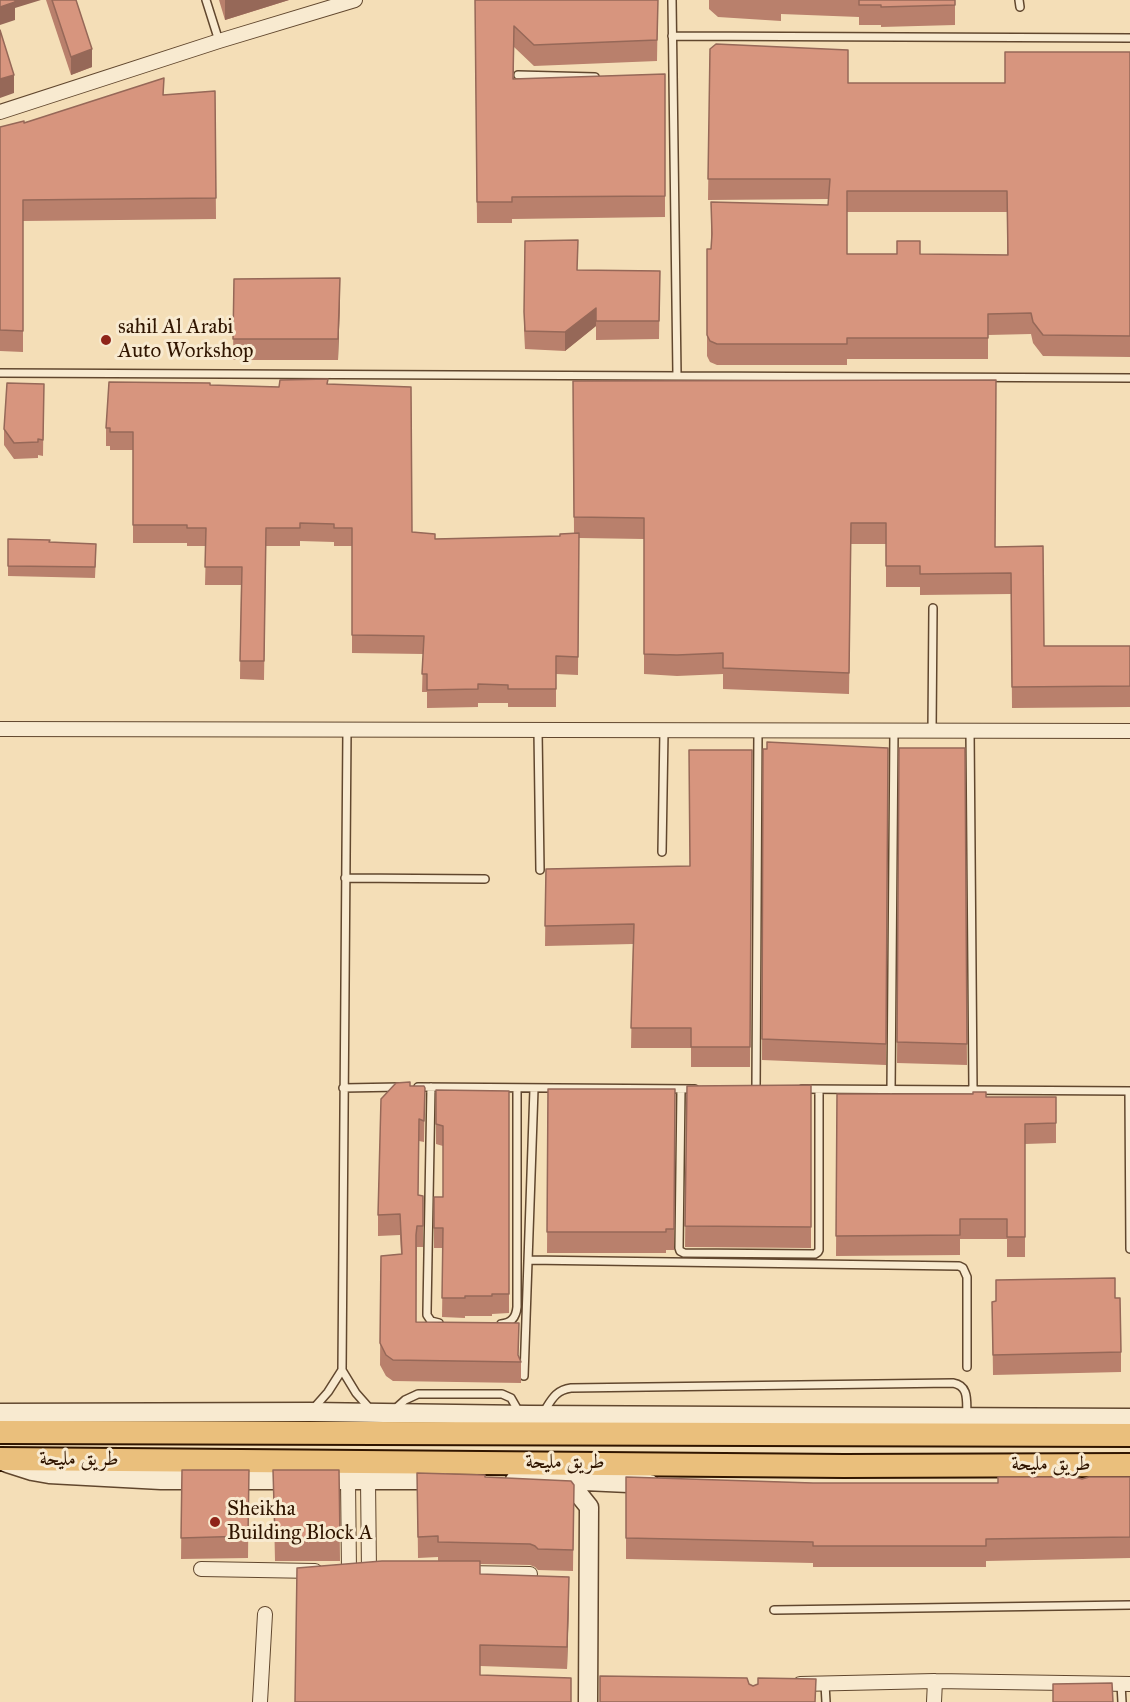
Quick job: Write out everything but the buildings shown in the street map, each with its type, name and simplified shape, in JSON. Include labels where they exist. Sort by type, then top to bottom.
[{"type":"main road","name":"طريق مليحة","points":[[0,1431],[536,1419],[1130,1435]]},
{"type":"main road","name":"طريق مليحة","points":[[0,1460],[844,1466],[1130,1465]]},
{"type":"main road","points":[[1047,1465],[1082,1487]]},
{"type":"main road","points":[[817,1488],[844,1466]]},
{"type":"street","points":[[0,112],[219,41],[355,0]]},
{"type":"street","points":[[0,729],[1130,731]]},
{"type":"street","points":[[7,1411],[382,1413],[536,1419],[1130,1418]]},
{"type":"street","points":[[0,1460],[49,1474],[161,1480],[563,1480],[664,1484]]},
{"type":"street","points":[[337,1571],[348,1480]]},
{"type":"street","points":[[201,1569],[375,1571],[368,1480]]},
{"type":"street","points":[[563,1480],[589,1507],[591,1692]]},
{"type":"street","points":[[589,1507],[616,1483]]},
{"type":"street","points":[[450,1572],[530,1574]]},
{"type":"street","points":[[260,1702],[265,1614]]},
{"type":"street","points":[[934,1702],[935,1681]]},
{"type":"street","points":[[783,1684],[935,1681],[1126,1684]]},
{"type":"lane","points":[[206,0],[219,41]]},
{"type":"lane","points":[[672,0],[677,375]]},
{"type":"lane","points":[[672,36],[1130,38]]},
{"type":"lane","points":[[518,75],[602,77]]},
{"type":"lane","points":[[661,78],[673,79]]},
{"type":"lane","points":[[0,373],[1130,378]]},
{"type":"lane","points":[[932,731],[933,608]]},
{"type":"lane","points":[[347,729],[342,1370],[356,1393],[382,1413]]},
{"type":"lane","points":[[538,731],[540,870]]},
{"type":"lane","points":[[662,852],[664,731]]},
{"type":"lane","points":[[756,1089],[758,731]]},
{"type":"lane","points":[[891,1090],[894,731]]},
{"type":"lane","points":[[970,731],[973,1090]]},
{"type":"lane","points":[[345,878],[485,879]]},
{"type":"lane","points":[[431,1087],[426,1311],[434,1323],[445,1323]]},
{"type":"lane","points":[[343,1088],[703,1089]]},
{"type":"lane","points":[[489,1324],[507,1323],[516,1314],[517,1088]]},
{"type":"lane","points":[[524,1376],[534,1089]]},
{"type":"lane","points":[[681,1089],[680,1251],[684,1253],[815,1254],[819,1250],[819,1089]]},
{"type":"lane","points":[[746,1089],[767,1089]]},
{"type":"lane","points":[[798,1089],[1129,1091],[1130,1249]]},
{"type":"lane","points":[[528,1260],[959,1266],[963,1268],[967,1277],[967,1367]]},
{"type":"lane","points":[[310,1412],[328,1392],[342,1370]]},
{"type":"lane","points":[[536,1419],[555,1394],[571,1388],[953,1383],[962,1386],[965,1390],[967,1418]]},
{"type":"lane","points":[[774,1610],[1130,1605]]},
{"type":"lane","points":[[825,1684],[826,1702]]},
{"type":"lane","points":[[1122,1702],[1126,1684]]},
{"type":"place","name":"sahil Al Arabi Auto Workshop","points":[[106,340]]},
{"type":"place","name":"Sheikha Building Block A","points":[[215,1522]]}]
